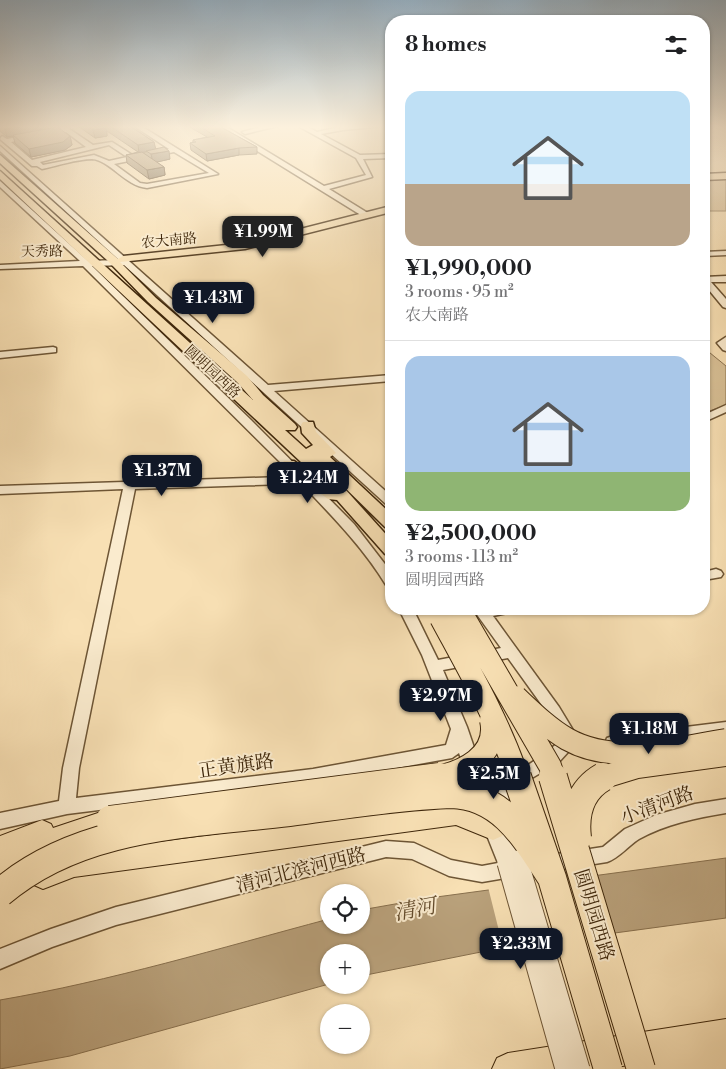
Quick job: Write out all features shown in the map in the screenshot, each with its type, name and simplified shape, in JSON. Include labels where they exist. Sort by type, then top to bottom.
[{"type":"highway","name":"圆明园西路","points":[[462,615],[490,685],[510,756],[552,878],[608,1069]]},
{"type":"highway","name":"圆明园西路","points":[[490,685],[550,766],[641,1069]]},
{"type":"highway","points":[[490,685],[568,740],[591,750],[618,753],[726,740]]},
{"type":"highway","points":[[0,848],[55,828],[427,779],[460,772],[479,758],[492,739],[490,685]]},
{"type":"highway","points":[[580,869],[575,826],[580,803],[595,781],[615,772],[726,755]]},
{"type":"highway","points":[[0,893],[17,876],[52,856],[92,841],[136,830],[429,795],[463,795],[489,803],[512,818],[552,878]]},
{"type":"highway","points":[[0,898],[30,880],[74,865],[456,814],[493,828]]},
{"type":"highway","points":[[0,863],[29,849],[110,820]]},
{"type":"highway","points":[[508,1069],[726,1034]]},
{"type":"highway","points":[[648,1069],[726,1056]]},
{"type":"main road","name":"圆明园西路","points":[[2,176],[29,198],[91,263],[315,465],[385,543]]},
{"type":"main road","name":"圆明园西路","points":[[10,176],[29,198]]},
{"type":"main road","name":"圆明园西路","points":[[21,176],[119,261],[152,300],[242,379],[258,398],[348,480],[385,517]]},
{"type":"main road","name":"农大南路","points":[[119,261],[245,246],[385,210]]},
{"type":"main road","points":[[30,212],[53,224]]},
{"type":"main road","name":"农大南路","points":[[119,261],[182,258],[248,249],[385,214]]},
{"type":"main road","points":[[152,300],[194,323]]},
{"type":"main road","points":[[242,379],[271,399],[282,402]]},
{"type":"main road","points":[[222,382],[240,414]]},
{"type":"main road","points":[[308,425],[308,432],[346,470],[348,480]]},
{"type":"main road","points":[[288,464],[325,489],[385,544]]},
{"type":"street","name":"圆明园西路","points":[[30,176],[119,261],[268,388],[385,496]]},
{"type":"street","points":[[126,176],[138,185],[148,186],[204,176]]},
{"type":"street","points":[[303,176],[367,215]]},
{"type":"street","points":[[323,188],[370,176]]},
{"type":"street","name":"圆明园西路","points":[[0,183],[30,212],[91,263],[334,511],[385,572]]},
{"type":"street","points":[[710,250],[716,254]]},
{"type":"street","points":[[710,254],[726,253]]},
{"type":"street","points":[[91,263],[119,261]]},
{"type":"street","name":"天秀路","points":[[0,263],[91,263]]},
{"type":"street","name":"天秀路","points":[[0,267],[91,263]]},
{"type":"street","points":[[710,279],[726,279]]},
{"type":"street","points":[[710,286],[726,305]]},
{"type":"street","points":[[710,296],[726,314]]},
{"type":"street","points":[[726,340],[722,343],[726,348]]},
{"type":"street","points":[[0,355],[53,350]]},
{"type":"street","points":[[268,388],[385,378]]},
{"type":"street","points":[[710,416],[726,408]]},
{"type":"street","points":[[0,484],[280,473],[288,464]]},
{"type":"street","points":[[0,490],[288,480],[288,464]]},
{"type":"street","points":[[67,807],[71,768],[130,484]]},
{"type":"street","points":[[409,615],[434,666],[459,727],[493,828],[512,862],[556,980],[580,1069]]},
{"type":"street","points":[[465,615],[510,652],[554,711],[571,740]]},
{"type":"street","points":[[434,666],[510,652]]},
{"type":"street","name":"正黄旗路","points":[[0,822],[67,807],[313,776],[452,751],[459,727]]},
{"type":"street","points":[[571,740],[621,743],[726,728]]},
{"type":"street","points":[[475,776],[490,784],[501,786],[553,757],[571,740]]},
{"type":"street","points":[[514,780],[499,807],[565,1069]]},
{"type":"street","name":"小清河路","points":[[607,854],[616,843],[632,833],[665,820],[726,806]]},
{"type":"street","name":"清河北滨河西路","points":[[0,958],[116,916],[386,849],[414,851],[449,868],[482,874],[607,854]]},
{"type":"shaded area","points":[[726,179],[726,211],[710,211],[710,180]]},
{"type":"shaded area","points":[[710,353],[726,366],[726,405],[710,411]]},
{"type":"water","name":"清河","points":[[726,858],[726,918],[496,949],[370,974],[370,944],[320,944],[320,987],[70,1056],[0,1069],[0,1000],[124,974],[320,921],[320,934],[370,934],[370,908],[429,898]]},
{"type":"pier","points":[[594,872],[615,936],[504,951],[488,887]]}]
